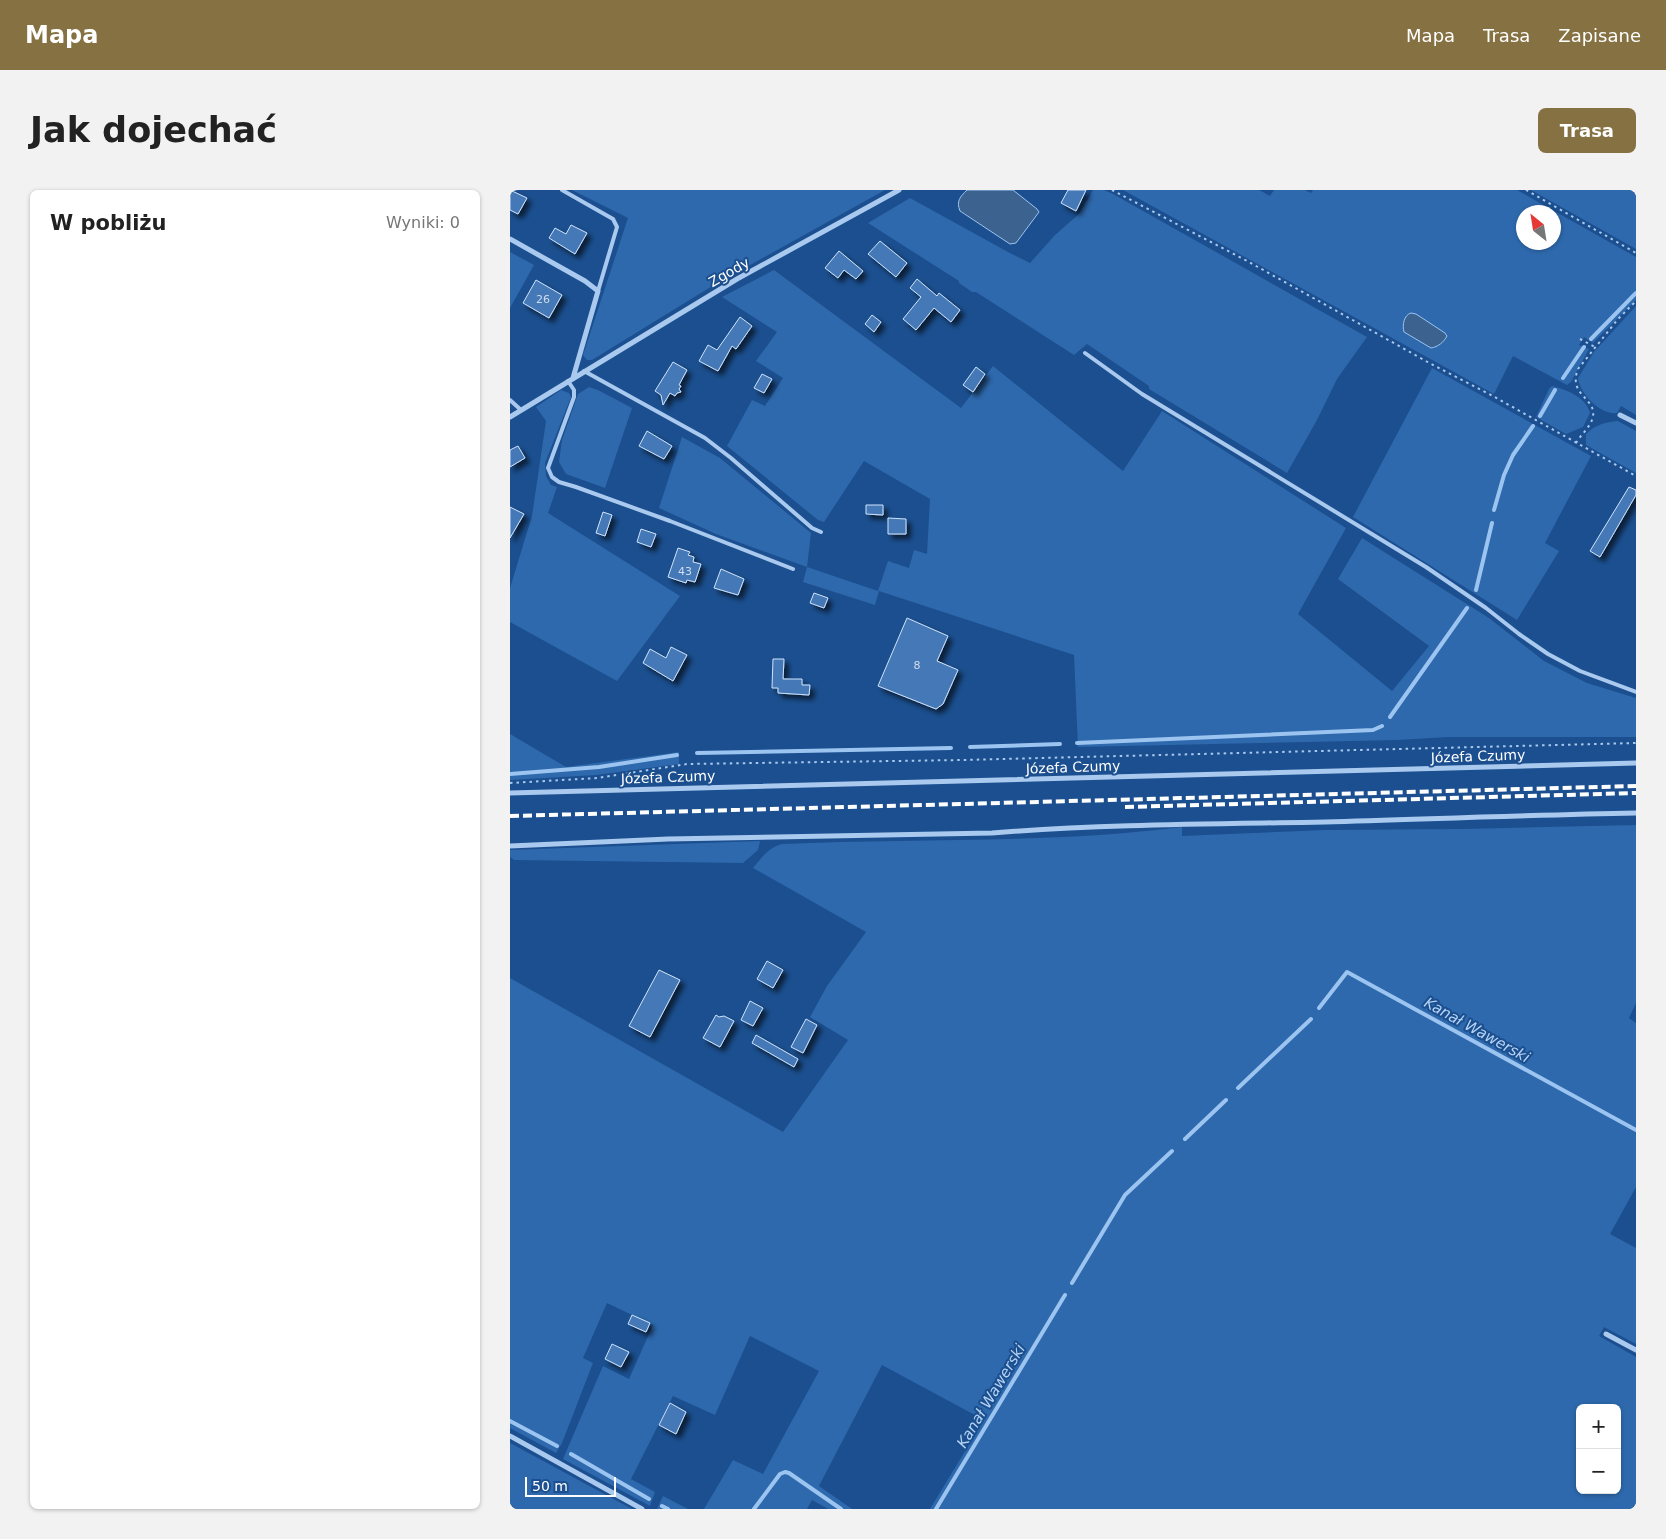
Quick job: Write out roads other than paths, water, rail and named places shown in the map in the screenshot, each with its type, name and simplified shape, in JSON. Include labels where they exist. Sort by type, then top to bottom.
[{"type":"street","name":"Zgody","points":[[510,417],[737,279],[899,190]]},
{"type":"street","points":[[510,239],[585,281],[598,291],[570,380]]},
{"type":"street","points":[[1620,415],[1636,423]]},
{"type":"street","name":"Józefa Czumy","points":[[510,793],[1636,763]]},
{"type":"street","points":[[510,846],[668,839],[992,833],[1046,828],[1636,813]]},
{"type":"street","points":[[1606,1334],[1636,1350]]},
{"type":"street","points":[[510,1436],[642,1509]]},
{"type":"lane","points":[[562,190],[617,223],[598,291]]},
{"type":"lane","points":[[1085,353],[1142,394],[1426,567],[1548,654],[1580,671],[1636,692]]},
{"type":"lane","points":[[584,371],[705,438],[812,528],[821,532]]},
{"type":"lane","points":[[570,380],[574,396],[548,468],[552,477],[559,482],[670,521],[793,570]]},
{"type":"lane","points":[[510,400],[521,410]]},
{"type":"waterway","points":[[1591,339],[1636,293]]},
{"type":"waterway","points":[[1563,378],[1584,347]]},
{"type":"waterway","points":[[1540,416],[1555,390]]},
{"type":"waterway","points":[[1494,510],[1504,475],[1513,455],[1533,426]]},
{"type":"waterway","points":[[1476,590],[1492,523]]},
{"type":"waterway","points":[[1390,717],[1467,608]]},
{"type":"waterway","points":[[1077,743],[1373,730],[1382,726]]},
{"type":"waterway","points":[[970,747],[1060,744]]},
{"type":"waterway","points":[[697,753],[951,748]]},
{"type":"waterway","points":[[510,774],[599,767],[677,755]]},
{"type":"waterway","name":"Kanał Wawerski","points":[[1319,1008],[1347,972],[1636,1130]]},
{"type":"waterway","name":"Kanał Wawerski","points":[[1238,1088],[1311,1019]]},
{"type":"waterway","name":"Kanał Wawerski","points":[[1185,1139],[1226,1100]]},
{"type":"waterway","name":"Kanał Wawerski","points":[[1072,1283],[1125,1195],[1172,1151]]},
{"type":"waterway","name":"Kanał Wawerski","points":[[936,1509],[1065,1295]]},
{"type":"waterway","name":"Kanał Wawerski","points":[[510,1421],[557,1446]]},
{"type":"waterway","name":"Kanał Wawerski","points":[[571,1454],[649,1499]]},
{"type":"waterway","name":"Kanał Wawerski","points":[[754,1509],[780,1474],[785,1472],[841,1509]]},
{"type":"waterway","name":"Kanał Wawerski","points":[[662,1506],[668,1509]]},
{"type":"railway","points":[[510,816],[1636,786]]},
{"type":"railway","points":[[1125,807],[1636,793]]}]
